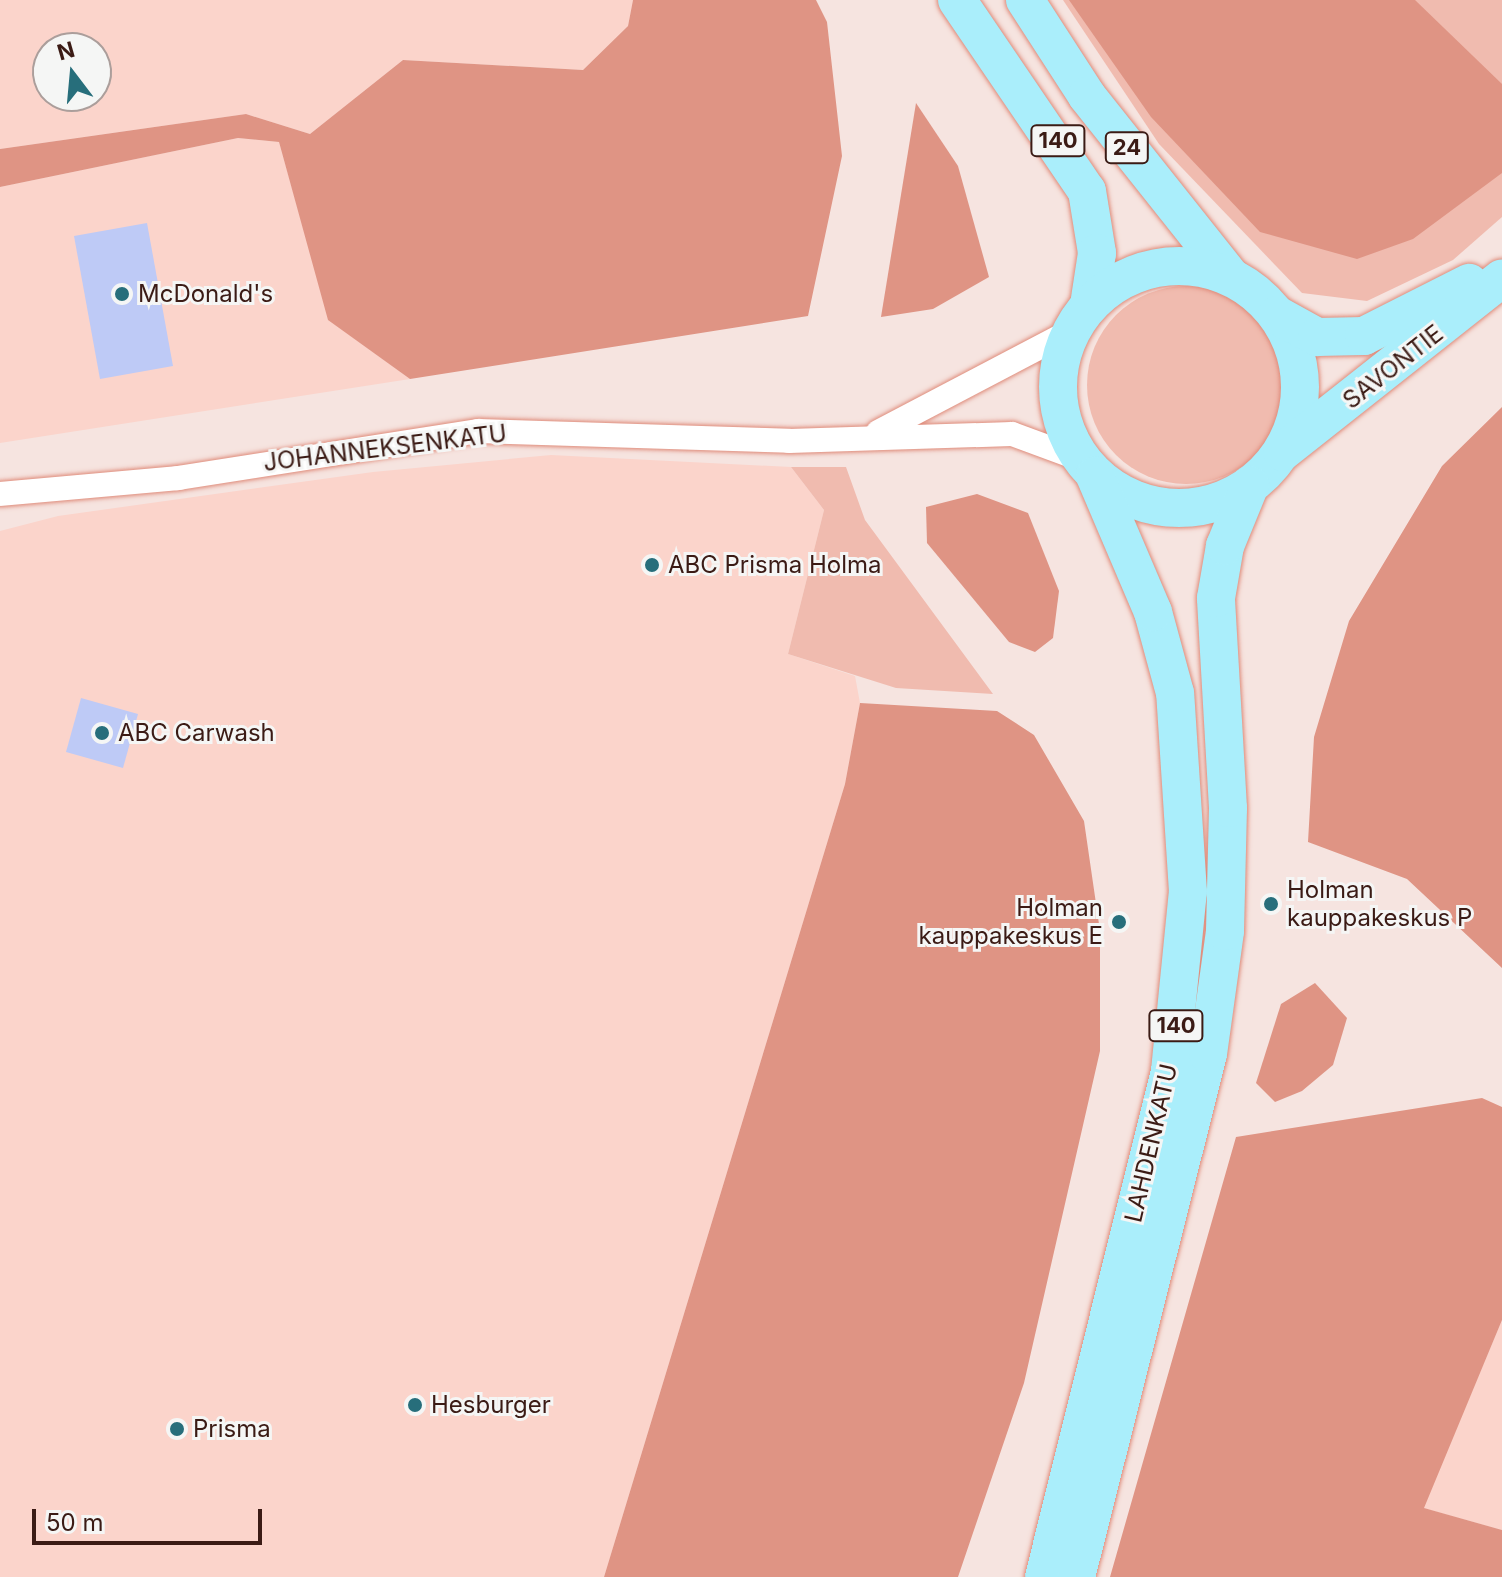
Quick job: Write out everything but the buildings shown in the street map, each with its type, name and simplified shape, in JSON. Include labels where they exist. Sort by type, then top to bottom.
[{"type":"main road","name":"140","points":[[957,0],[1087,191],[1097,253],[1079,318],[1058,401],[1087,467],[1148,505],[1175,508],[1203,506],[1250,485],[1282,452],[1294,426],[1300,374],[1277,315],[1231,277],[1183,265],[1153,268],[1125,278],[1079,318]]},
{"type":"main road","name":"24","points":[[1025,0],[1087,96],[1231,277]]},
{"type":"main road","name":"SAVONTIE","points":[[1277,315],[1317,337],[1364,336],[1395,325],[1502,263]]},
{"type":"main road","name":"SAVONTIE","points":[[1282,452],[1502,278]]},
{"type":"main road","name":"LAHDENKATU","points":[[1044,1577],[1170,1071],[1188,892],[1175,693],[1153,612],[1087,467]]},
{"type":"main road","name":"LAHDENKATU","points":[[1076,1577],[1208,1054],[1225,931],[1228,808],[1216,598],[1225,546],[1250,485]]},
{"type":"street","name":"JOHANNEKSENKATU","points":[[867,437],[1079,318]]},
{"type":"street","name":"JOHANNEKSENKATU","points":[[0,494],[178,478],[478,431],[789,441],[1012,434],[1087,467]]},
{"type":"shaded area","points":[[0,0],[633,0],[628,26],[583,70],[403,60],[310,134],[246,114],[0,149]]},
{"type":"shaded area","points":[[633,0],[816,0],[827,22],[842,156],[808,316],[410,379],[328,320],[279,142],[238,138],[0,187],[0,149],[246,114],[310,134],[403,60],[583,70],[628,26]]},
{"type":"shaded area","points":[[1063,0],[1502,0],[1502,217],[1453,260],[1367,301],[1302,293],[1159,144]]},
{"type":"shaded area","points":[[1069,0],[1415,0],[1502,84],[1502,173],[1413,239],[1357,259],[1260,232],[1151,117]]},
{"type":"shaded area","points":[[916,103],[958,166],[989,277],[933,309],[881,317]]},
{"type":"shaded area","points":[[238,138],[279,142],[329,320],[410,379],[0,443],[0,187]]},
{"type":"shaded area","points":[[1186,286],[1224,294],[1256,315],[1277,347],[1285,385],[1277,423],[1256,455],[1224,476],[1186,484],[1148,476],[1116,455],[1095,423],[1087,385],[1095,347],[1116,315],[1148,294]]},
{"type":"shaded area","points":[[1502,407],[1502,968],[1407,879],[1308,842],[1314,737],[1349,621],[1442,466]]},
{"type":"shaded area","points":[[551,455],[791,467],[824,510],[788,654],[855,676],[860,703],[845,784],[604,1577],[0,1577],[0,531],[58,516],[373,472]]},
{"type":"shaded area","points":[[791,467],[846,467],[865,520],[993,694],[896,688],[788,654],[824,510]]},
{"type":"shaded area","points":[[977,494],[1028,513],[1059,591],[1053,638],[1035,652],[1009,642],[927,543],[926,507]]},
{"type":"shaded area","points":[[860,703],[997,711],[1034,735],[1084,821],[1100,931],[1100,1051],[1024,1383],[958,1577],[604,1577],[845,784]]},
{"type":"shaded area","points":[[1315,983],[1347,1018],[1333,1065],[1302,1091],[1275,1102],[1256,1083],[1281,1004]]},
{"type":"shaded area","points":[[1482,1098],[1502,1107],[1502,1320],[1424,1508],[1502,1530],[1502,1577],[1110,1577],[1236,1137]]},
{"type":"shaded area","points":[[1502,1320],[1502,1530],[1423,1508]]},
{"type":"place","name":"McDonald's","points":[[122,294]]},
{"type":"place","name":"ABC Prisma Holma","points":[[652,565]]},
{"type":"place","name":"ABC Carwash","points":[[102,733]]},
{"type":"place","name":"Holman kauppakeskus P","points":[[1271,904]]},
{"type":"place","name":"Holman kauppakeskus E","points":[[1119,922]]},
{"type":"place","name":"Hesburger","points":[[415,1405]]},
{"type":"place","name":"Prisma","points":[[177,1429]]}]
